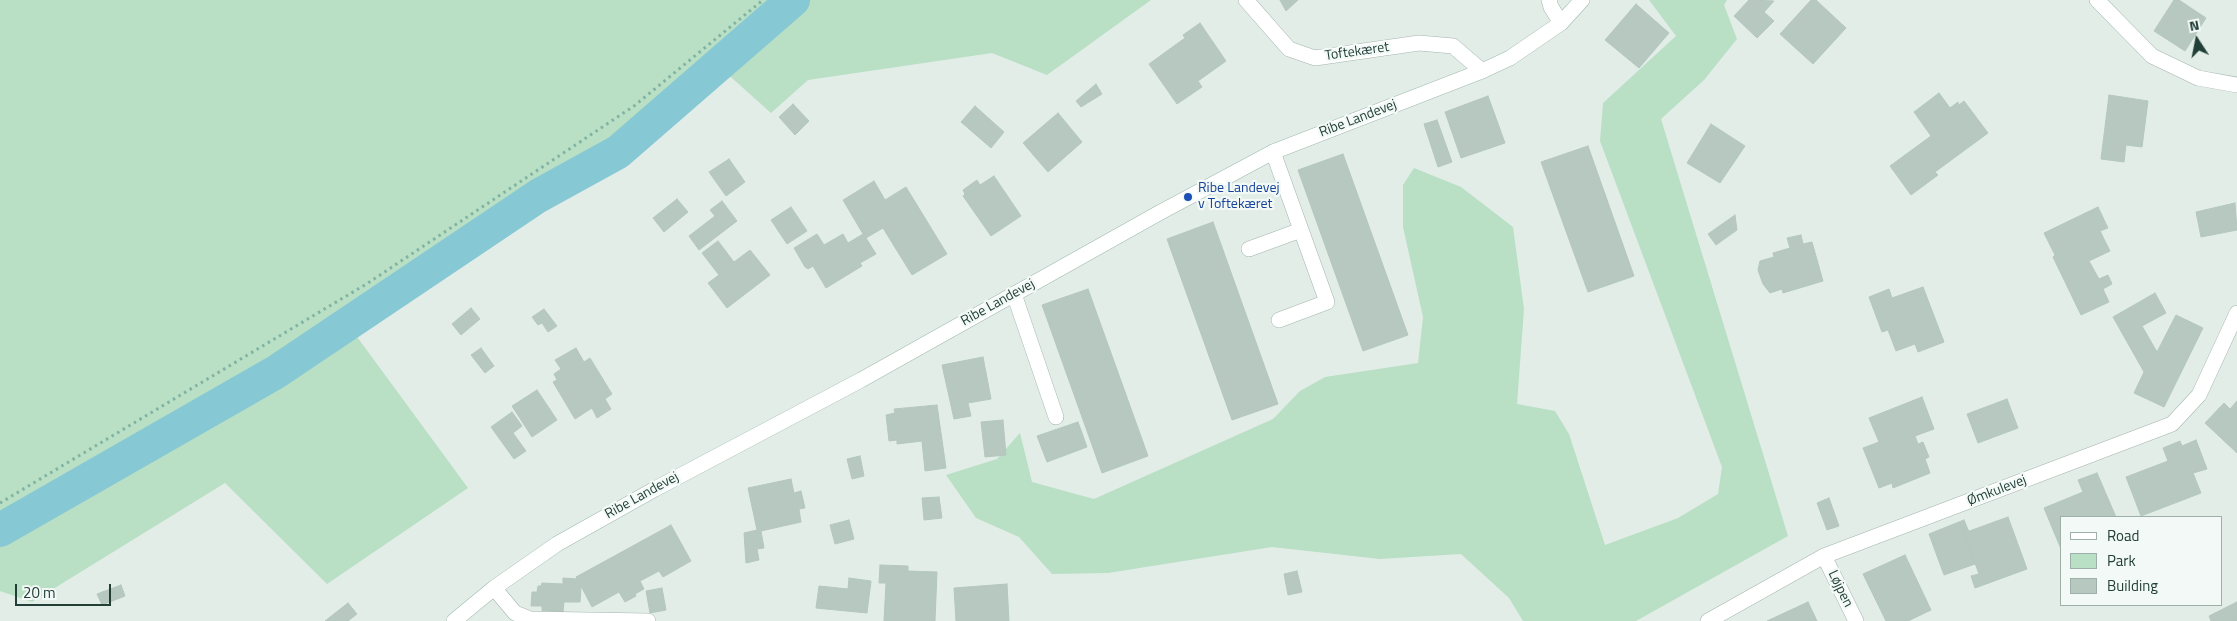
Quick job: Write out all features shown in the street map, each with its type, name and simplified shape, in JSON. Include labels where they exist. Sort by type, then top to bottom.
[{"type":"street","name":"Toftekæret","points":[[1246,0],[1289,49],[1315,58],[1419,43],[1452,46],[1482,70]]},
{"type":"street","points":[[1549,0],[1561,23]]},
{"type":"street","name":"Ribe Landevej","points":[[454,621],[494,588],[565,539],[654,489],[861,380],[1188,197],[1273,152],[1482,70],[1518,53],[1561,23],[1582,0]]},
{"type":"street","points":[[2096,0],[2152,56],[2198,78],[2237,85]]},
{"type":"street","points":[[1273,152],[1328,302],[1279,320]]},
{"type":"street","points":[[1249,248],[1301,230]]},
{"type":"street","points":[[1014,294],[1056,417]]},
{"type":"street","name":"Ømkulevej","points":[[1708,621],[1824,556],[2172,424],[2199,395],[2237,313]]},
{"type":"street","name":"Løjpen","points":[[1824,556],[1856,621]]},
{"type":"street","points":[[494,588],[515,613],[530,619],[648,621]]},
{"type":"path","points":[[0,503],[368,283],[634,106],[763,0]]},
{"type":"green space","points":[[0,0],[1151,0],[1047,75],[992,53],[808,80],[771,113],[723,70],[352,330],[468,488],[327,584],[225,483],[32,602],[0,591]]},
{"type":"green space","points":[[1649,0],[1727,0],[1724,5],[1737,39],[1704,80],[1661,119],[1788,536],[1636,621],[1523,621],[1509,598],[1461,554],[1380,559],[1272,547],[1108,573],[1052,574],[1019,537],[976,518],[946,475],[997,459],[1020,433],[1032,482],[1094,499],[1273,419],[1300,391],[1325,377],[1418,363],[1423,317],[1403,227],[1403,185],[1414,168],[1461,187],[1513,227],[1524,309],[1517,404],[1555,411],[1569,434],[1605,545],[1678,518],[1718,494],[1722,467],[1600,141],[1603,103],[1676,36]]},
{"type":"building","points":[[1280,0],[1298,0],[1286,11]]},
{"type":"building","points":[[1749,0],[1774,1],[1764,12],[1774,21],[1757,38],[1734,16]]},
{"type":"building","points":[[1811,0],[1816,0],[1846,28],[1813,64],[1780,34]]},
{"type":"building","points":[[2174,0],[2179,0],[2206,18],[2185,51],[2154,31]]},
{"type":"building","points":[[1636,4],[1669,33],[1639,68],[1605,40]]},
{"type":"building","points":[[1200,23],[1226,61],[1198,81],[1202,87],[1177,104],[1149,64],[1185,38],[1183,35]]},
{"type":"building","points":[[1096,84],[1102,94],[1081,107],[1076,101]]},
{"type":"building","points":[[1939,93],[1950,108],[1958,102],[1959,105],[1964,101],[1988,133],[1935,172],[1938,175],[1911,195],[1890,166],[1931,136],[1914,112]]},
{"type":"building","points":[[2109,95],[2148,101],[2142,147],[2126,145],[2124,162],[2101,159]]},
{"type":"building","points":[[1488,96],[1505,143],[1461,158],[1445,112]]},
{"type":"building","points":[[793,104],[809,121],[795,135],[779,117]]},
{"type":"building","points":[[975,106],[1004,132],[991,148],[961,122]]},
{"type":"building","points":[[1058,113],[1082,142],[1048,172],[1023,143]]},
{"type":"building","points":[[1437,120],[1452,162],[1438,167],[1424,124]]},
{"type":"building","points":[[1711,124],[1745,146],[1720,183],[1687,163]]},
{"type":"building","points":[[1588,146],[1634,276],[1588,292],[1541,162]]},
{"type":"building","points":[[1343,154],[1408,335],[1363,351],[1298,170]]},
{"type":"building","points":[[729,159],[745,182],[726,196],[709,172]]},
{"type":"building","points":[[994,176],[1021,216],[991,236],[963,196],[965,194],[963,190],[977,180],[980,185]]},
{"type":"building","points":[[874,181],[885,200],[906,187],[947,254],[912,275],[883,228],[866,238],[876,254],[860,263],[862,266],[826,288],[813,266],[808,269],[805,267],[794,248],[817,234],[824,245],[843,234],[848,243],[863,234],[843,200]]},
{"type":"building","points":[[677,199],[688,212],[664,232],[653,218]]},
{"type":"building","points":[[722,201],[737,221],[699,250],[689,236],[715,216],[710,210]]},
{"type":"building","points":[[2235,203],[2237,230],[2201,237],[2196,212]]},
{"type":"building","points":[[791,207],[807,231],[787,244],[771,220]]},
{"type":"building","points":[[2098,207],[2108,228],[2100,231],[2110,251],[2089,261],[2099,279],[2108,275],[2112,284],[2103,289],[2109,302],[2081,315],[2053,257],[2055,255],[2044,233]]},
{"type":"building","points":[[1735,215],[1737,230],[1716,245],[1708,234]]},
{"type":"building","points":[[1213,222],[1278,404],[1232,420],[1167,239]]},
{"type":"building","points":[[1801,235],[1803,244],[1812,242],[1823,281],[1783,293],[1782,289],[1770,293],[1763,284],[1758,270],[1760,261],[1774,257],[1773,253],[1790,248],[1787,238]]},
{"type":"building","points":[[718,241],[734,262],[750,250],[770,275],[727,308],[708,283],[719,275],[702,253]]},
{"type":"building","points":[[1923,287],[1944,342],[1918,352],[1915,344],[1896,351],[1888,330],[1882,332],[1869,297],[1889,289],[1892,298]]},
{"type":"building","points":[[1088,289],[1148,456],[1102,473],[1042,305]]},
{"type":"building","points":[[2155,293],[2166,313],[2142,326],[2157,352],[2176,315],[2203,328],[2164,407],[2134,393],[2144,372],[2113,317]]},
{"type":"building","points":[[471,308],[480,319],[461,335],[452,324]]},
{"type":"building","points":[[544,309],[557,326],[548,332],[542,323],[538,325],[532,317]]},
{"type":"building","points":[[481,348],[494,366],[485,373],[471,355]]},
{"type":"building","points":[[576,348],[584,362],[590,358],[612,394],[605,399],[611,409],[597,418],[592,408],[575,419],[553,382],[557,380],[554,374],[561,369],[555,360]]},
{"type":"building","points":[[983,357],[991,399],[968,403],[971,416],[954,419],[942,365]]},
{"type":"building","points":[[537,390],[557,420],[532,437],[512,406]]},
{"type":"building","points":[[1922,397],[1934,429],[1915,436],[1918,444],[1923,442],[1929,457],[1925,459],[1930,473],[1893,488],[1892,483],[1879,488],[1863,448],[1879,442],[1869,418]]},
{"type":"building","points":[[2007,399],[2018,428],[1978,443],[1967,414]]},
{"type":"building","points":[[2237,401],[2237,453],[2205,423],[2224,403],[2230,409]]},
{"type":"building","points":[[937,405],[946,468],[925,471],[922,441],[897,444],[897,440],[889,441],[886,415],[895,413],[894,409]]},
{"type":"building","points":[[512,412],[522,426],[513,433],[526,451],[514,459],[491,427]]},
{"type":"building","points":[[1003,420],[1006,455],[985,457],[981,422]]},
{"type":"building","points":[[1078,422],[1087,447],[1047,462],[1037,436]]},
{"type":"building","points":[[2196,440],[2207,469],[2193,473],[2201,493],[2141,516],[2126,477],[2168,461],[2163,448],[2180,441],[2182,446]]},
{"type":"building","points":[[860,456],[864,476],[852,479],[847,459]]},
{"type":"building","points":[[2097,473],[2116,516],[2060,516],[2060,547],[2044,508],[2083,492],[2078,480]]},
{"type":"building","points":[[791,479],[794,493],[801,491],[805,508],[799,509],[801,522],[761,531],[764,548],[757,549],[759,560],[746,563],[744,533],[757,530],[748,488]]},
{"type":"building","points":[[939,497],[942,518],[924,520],[922,498]]},
{"type":"building","points":[[1829,498],[1839,526],[1827,530],[1817,503]]},
{"type":"building","points":[[2008,517],[2027,569],[1975,588],[1971,576],[1979,574],[1964,533]]},
{"type":"building","points":[[849,520],[854,539],[835,544],[830,525]]},
{"type":"building","points":[[1964,520],[1969,532],[1964,533],[1975,564],[1944,575],[1929,534]]},
{"type":"building","points":[[671,525],[691,561],[663,577],[659,571],[640,581],[644,589],[635,594],[636,596],[625,602],[619,592],[592,607],[581,586],[580,602],[564,602],[563,612],[542,611],[542,606],[531,606],[532,592],[537,592],[538,586],[541,586],[542,583],[563,584],[563,578],[577,579],[576,577]]},
{"type":"building","points":[[1905,555],[1931,610],[1908,621],[1886,621],[1863,574]]},
{"type":"building","points":[[880,565],[908,566],[908,571],[937,572],[935,621],[884,621],[886,583],[879,583]]},
{"type":"building","points":[[1297,571],[1302,592],[1288,595],[1284,574]]},
{"type":"building","points":[[849,578],[871,581],[867,613],[816,608],[819,586],[848,589]]},
{"type":"building","points":[[1007,584],[1009,621],[956,621],[954,588]]},
{"type":"building","points":[[121,585],[125,596],[102,605],[97,594]]},
{"type":"building","points":[[662,588],[666,610],[650,613],[646,591]]},
{"type":"building","points":[[1808,602],[1817,621],[1767,621]]},
{"type":"building","points":[[2237,602],[2237,621],[2211,621],[2209,616]]},
{"type":"building","points":[[348,603],[357,614],[348,621],[325,621]]},
{"type":"waterway","points":[[0,530],[276,372],[538,196],[618,152],[793,0]]},
{"type":"place","name":"Ribe Landevej v Toftekæret","points":[[1188,197]]}]
